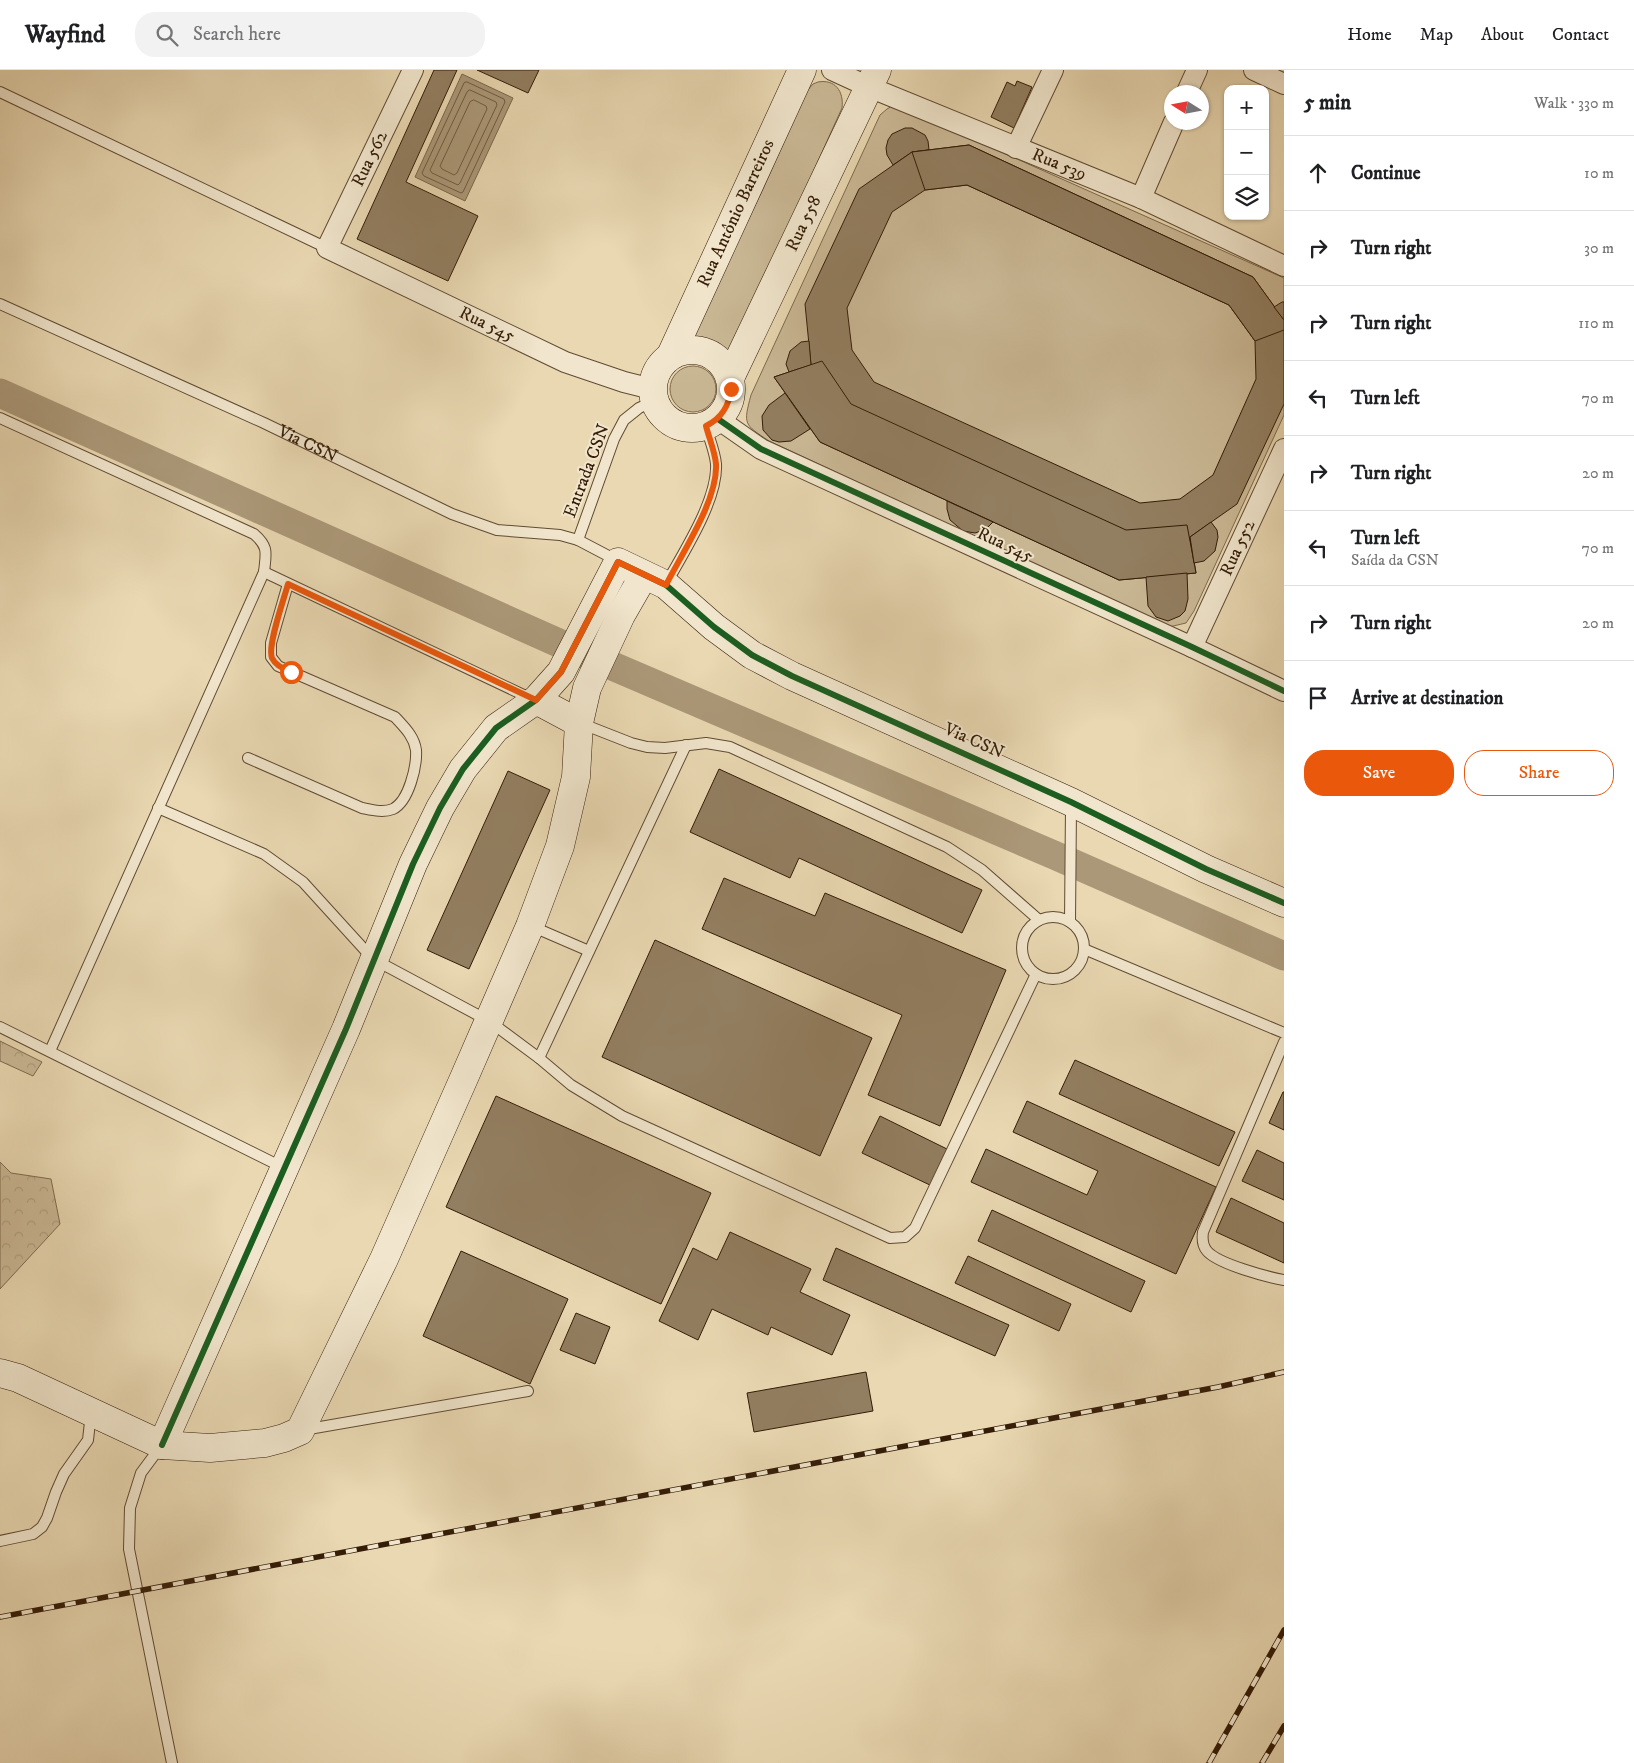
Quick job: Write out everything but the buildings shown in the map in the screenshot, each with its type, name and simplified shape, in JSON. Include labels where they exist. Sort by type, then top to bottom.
[{"type":"street","name":"Rua 562","points":[[327,248],[413,70]]},
{"type":"street","name":"Rua Antônio Barreiros","points":[[671,355],[802,70]]},
{"type":"street","points":[[1016,148],[1053,70]]},
{"type":"street","points":[[1190,85],[1197,70]]},
{"type":"street","points":[[1254,70],[1284,84]]},
{"type":"street","name":"Rua 539","points":[[853,75],[1016,148],[1141,198],[1284,266]]},
{"type":"street","name":"Rua 558","points":[[730,378],[853,75]]},
{"type":"street","points":[[1141,198],[1171,130]]},
{"type":"street","name":"Rua 545","points":[[327,248],[565,362],[624,382],[653,395]]},
{"type":"street","points":[[694,349],[706,352],[725,367],[730,378],[730,400],[726,410],[712,423],[693,429],[680,427],[669,422],[660,412],[653,395],[654,376],[661,364],[671,355],[682,351],[694,349]]},
{"type":"street","name":"Rua 545","points":[[712,423],[760,449],[1284,691]]},
{"type":"street","name":"Rua 552","points":[[1192,647],[1284,449]]},
{"type":"street","points":[[162,1445],[346,1029],[373,959],[440,808],[463,768],[496,728],[536,700],[561,672],[618,562]]},
{"type":"street","name":"Via CSN","points":[[618,562],[655,580],[752,655],[792,676],[1071,813],[1284,903]]},
{"type":"street","points":[[0,1373],[18,1378],[162,1445],[210,1448],[265,1443],[300,1431],[384,1259],[530,926],[560,846],[576,776],[579,723],[587,688],[622,615],[655,580]]},
{"type":"street","points":[[536,700],[579,723]]},
{"type":"lane","points":[[0,92],[327,248]]},
{"type":"lane","name":"Via CSN","points":[[0,304],[264,423],[452,514],[497,530],[560,536],[578,540],[618,562]]},
{"type":"lane","name":"Entrada CSN","points":[[578,540],[614,439],[624,420],[653,395]]},
{"type":"lane","points":[[0,418],[254,534],[263,542],[266,553],[264,572],[50,1051]]},
{"type":"lane","points":[[655,580],[705,510],[713,489],[716,464],[712,423]]},
{"type":"lane","points":[[264,572],[536,700]]},
{"type":"lane","points":[[248,758],[362,808],[379,811],[393,809],[405,797],[413,776],[416,749],[409,732],[395,718],[278,666],[271,657],[271,643],[288,584]]},
{"type":"lane","points":[[579,723],[631,744],[665,748],[706,743],[730,747],[946,847],[982,870],[1039,920]]},
{"type":"lane","points":[[539,1058],[686,745]]},
{"type":"lane","points":[[158,808],[264,854],[303,882],[373,959],[489,1022],[539,1058],[571,1085],[622,1116],[890,1238],[905,1237],[915,1228],[1036,974]]},
{"type":"lane","points":[[1070,922],[1071,813]]},
{"type":"lane","points":[[1049,917],[1060,917],[1070,922],[1078,929],[1082,938],[1084,949],[1081,960],[1067,975],[1051,978],[1036,974],[1028,966],[1024,957],[1022,946],[1024,936],[1030,927],[1039,920],[1049,917]]},
{"type":"lane","points":[[530,926],[589,951]]},
{"type":"lane","points":[[1084,949],[1284,1034]]},
{"type":"lane","points":[[0,1027],[285,1168]]},
{"type":"lane","points":[[1284,1042],[1203,1232],[1202,1242],[1206,1251],[1214,1256],[1259,1276],[1284,1280]]},
{"type":"lane","points":[[300,1431],[528,1392]]},
{"type":"lane","points":[[0,1540],[33,1534],[42,1527],[64,1474],[88,1440],[91,1412]]},
{"type":"lane","points":[[162,1445],[141,1473],[130,1508],[129,1549],[172,1763]]},
{"type":"green space","points":[[818,82],[834,84],[840,92],[842,108],[727,355],[708,343],[691,339],[763,189],[806,92],[813,84]]},
{"type":"green space","points":[[892,106],[916,114],[1284,278],[1284,415],[1194,611],[1186,623],[1169,627],[769,441],[750,427],[747,412],[751,395],[880,115]]},
{"type":"green space","points":[[688,366],[698,366],[712,376],[716,389],[712,402],[706,408],[698,412],[688,412],[674,402],[670,394],[670,384],[680,370]]},
{"type":"green space","points":[[0,1041],[42,1062],[33,1076],[0,1061]]},
{"type":"green space","points":[[0,1162],[11,1173],[51,1179],[60,1224],[0,1289]]},
{"type":"water","points":[[462,74],[513,98],[465,201],[415,177]]},
{"type":"waterway","points":[[0,393],[561,644],[1054,855],[1284,956]]},
{"type":"railway","points":[[0,1617],[1218,1387],[1284,1372]]},
{"type":"railway","points":[[1209,1763],[1284,1630]]},
{"type":"railway","points":[[1262,1763],[1284,1726]]},
{"type":"cycle path","points":[[718,419],[761,449],[1284,691]]},
{"type":"cycle path","points":[[162,1445],[346,1029],[413,864],[440,808],[463,769],[496,728],[536,700],[561,672],[618,562],[666,585],[714,627],[752,655],[792,676],[1071,802],[1206,869],[1284,903]]},
{"type":"route","points":[[291,672],[278,666],[271,657],[271,643],[288,584],[536,700],[561,672],[618,562],[666,585],[705,510],[713,489],[716,464],[706,426],[718,419],[726,410],[730,400],[731,389]]}]
